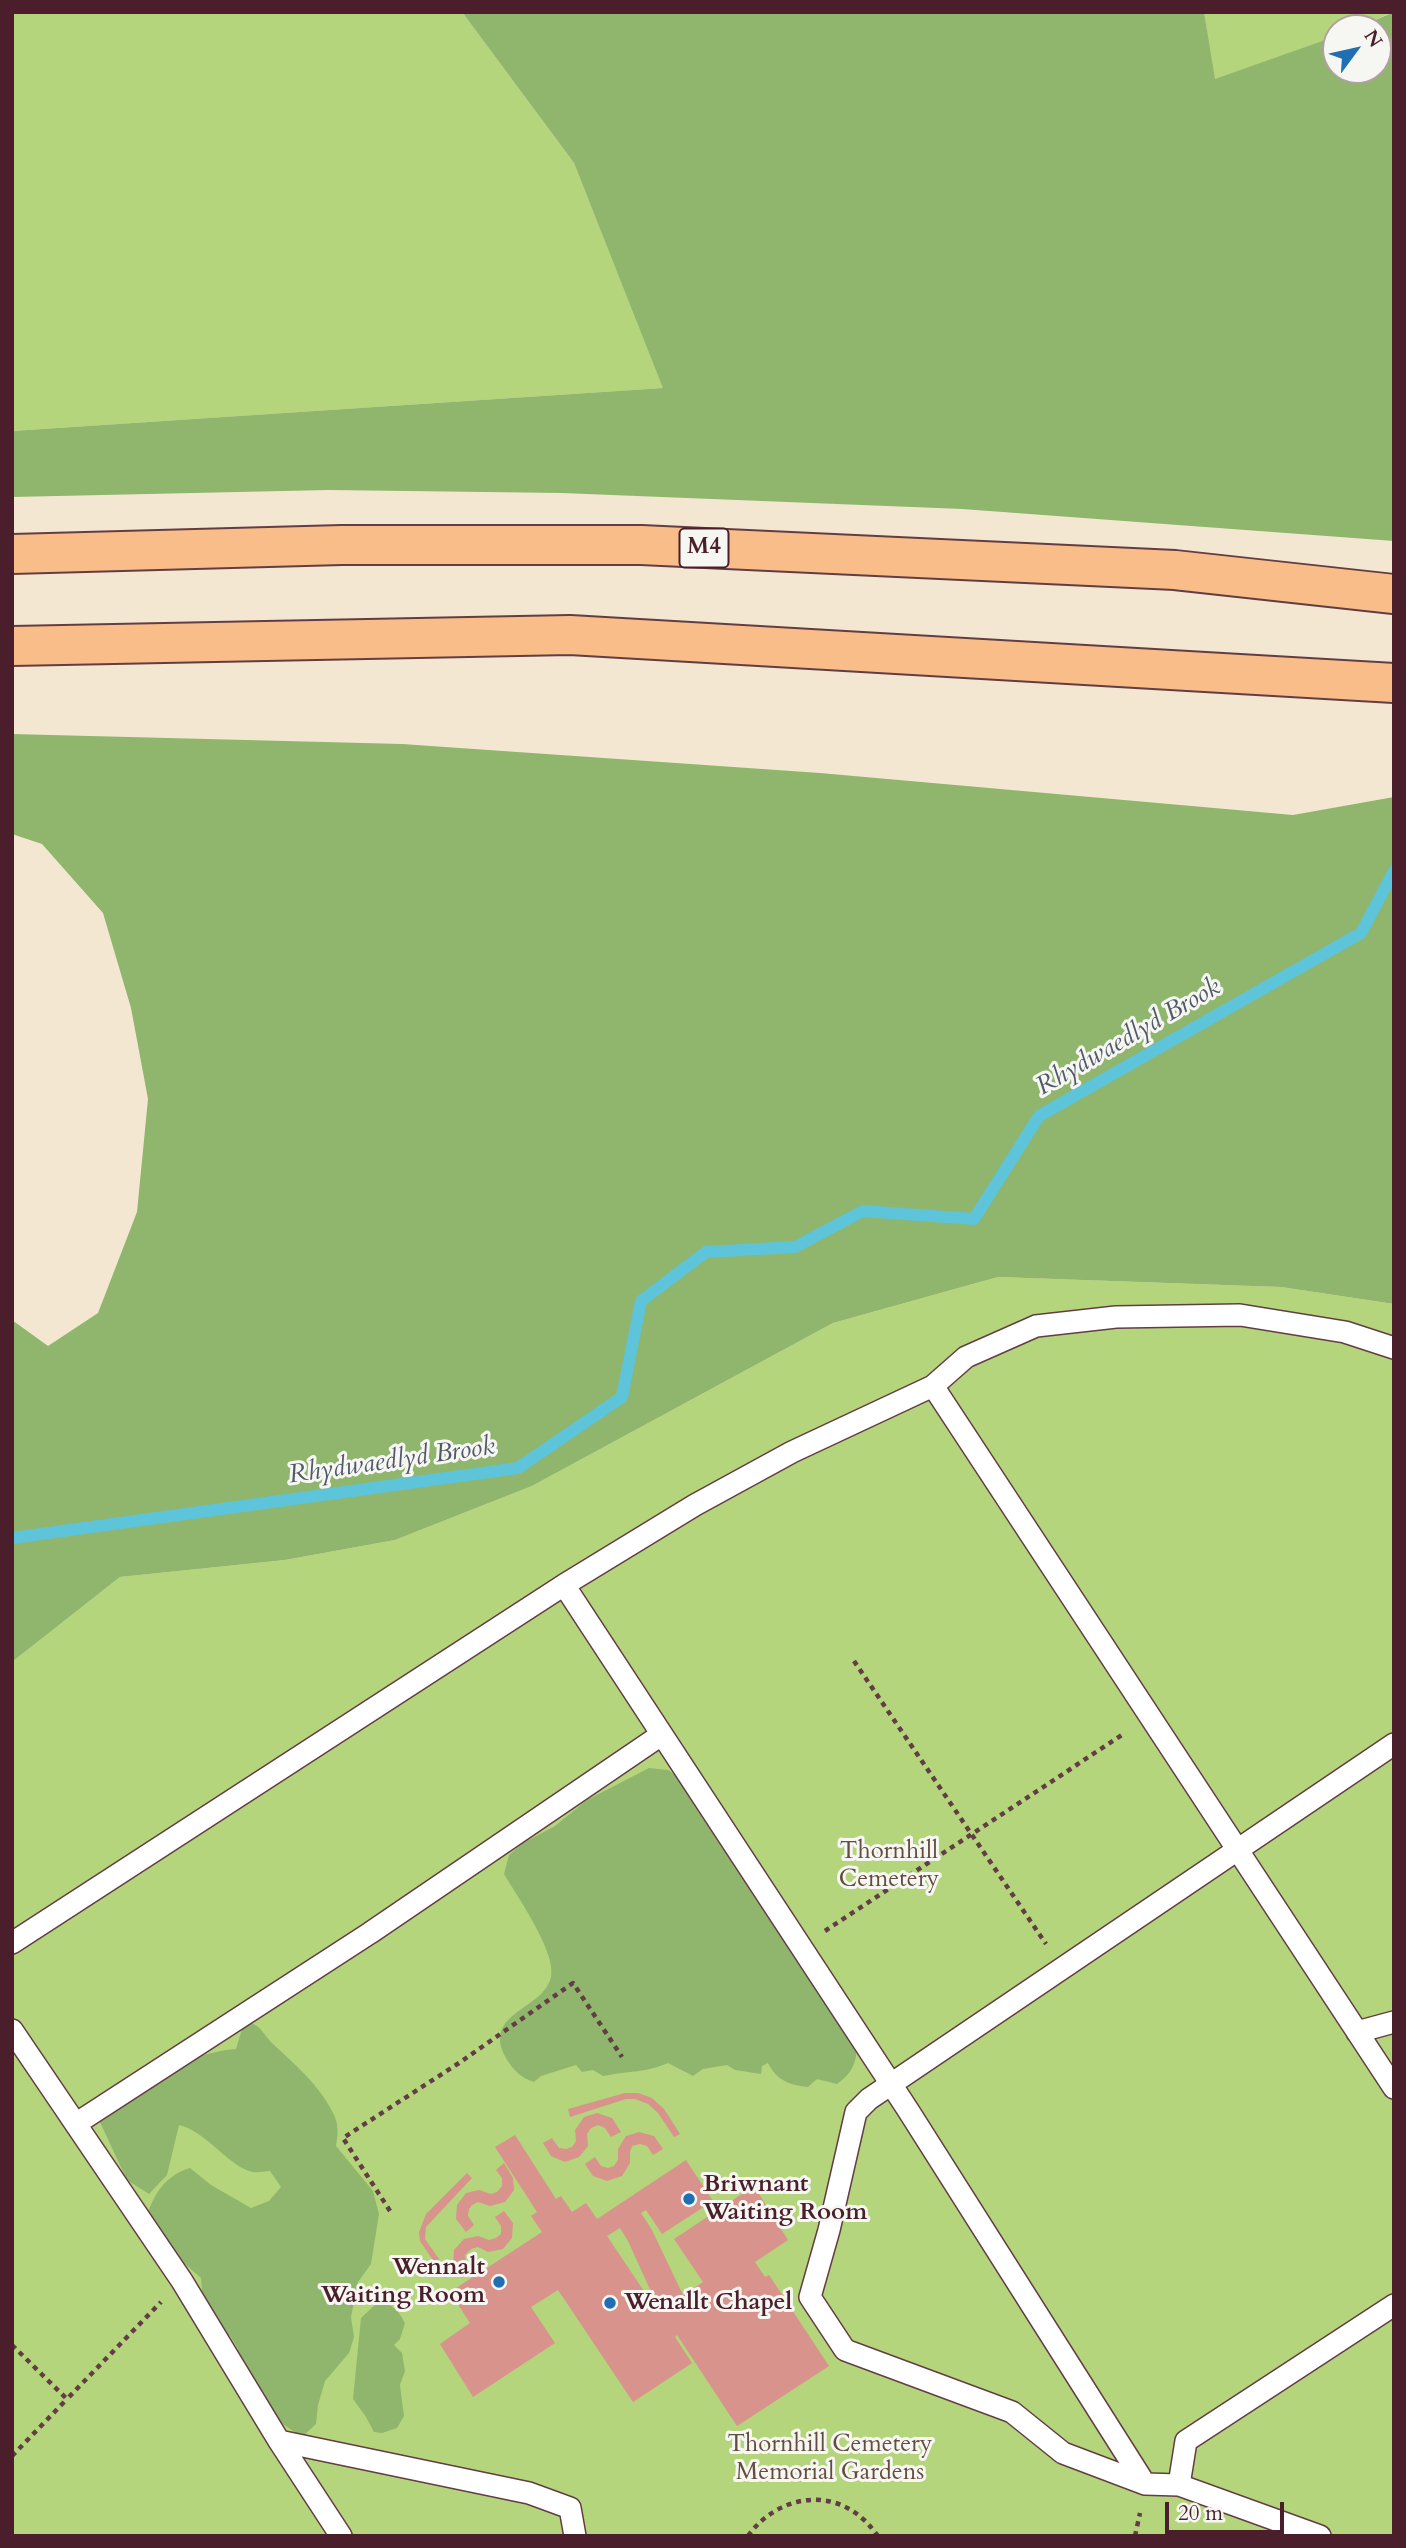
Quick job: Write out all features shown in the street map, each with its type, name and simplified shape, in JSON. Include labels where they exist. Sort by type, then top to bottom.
[{"type":"highway","name":"M4","points":[[12,554],[342,545],[641,545],[1175,570],[1394,594]]},
{"type":"highway","points":[[12,646],[570,635],[1394,682]]},
{"type":"lane","points":[[12,1943],[564,1585],[695,1505],[792,1452],[933,1386],[966,1357],[1036,1326],[1116,1317],[1240,1315],[1345,1332],[1394,1348]]},
{"type":"lane","points":[[933,1386],[1394,2088]]},
{"type":"lane","points":[[564,1585],[891,2083],[1145,2484]]},
{"type":"lane","points":[[76,2123],[370,1933],[662,1735]]},
{"type":"lane","points":[[1320,2536],[1179,2485],[1145,2484],[1063,2454],[1012,2412],[845,2350],[810,2297],[829,2231],[856,2112],[891,2083],[1394,1744]]},
{"type":"lane","points":[[1357,2032],[1394,2022]]},
{"type":"lane","points":[[12,2030],[182,2281],[279,2441],[341,2536]]},
{"type":"lane","points":[[1179,2485],[1186,2441],[1394,2305]]},
{"type":"lane","points":[[279,2441],[529,2493],[570,2508],[575,2536]]},
{"type":"path","points":[[854,1661],[1063,1968]]},
{"type":"path","points":[[801,1947],[1150,1717]]},
{"type":"path","points":[[390,2211],[343,2138],[459,2063],[573,1983],[622,2057]]},
{"type":"path","points":[[12,2456],[182,2281]]},
{"type":"path","points":[[12,2345],[67,2399]]},
{"type":"path","points":[[748,2536],[769,2514],[792,2501],[819,2500],[841,2505],[863,2518],[878,2536]]},
{"type":"green space","points":[[12,12],[462,12],[574,163],[664,388],[12,431]]},
{"type":"green space","points":[[462,12],[1204,12],[1215,79],[1322,41],[1322,84],[1392,84],[1392,14],[1389,14],[1394,12],[1394,541],[962,509],[562,493],[329,490],[12,497],[12,431],[663,388],[574,163]]},
{"type":"green space","points":[[1204,12],[1393,12],[1322,14],[1322,41],[1214,80]]},
{"type":"green space","points":[[12,734],[402,744],[820,773],[1293,815],[1394,797],[1394,1304],[1281,1287],[998,1277],[833,1323],[532,1486],[395,1540],[285,1560],[120,1577],[12,1662],[12,1320],[48,1346],[98,1313],[137,1212],[148,1099],[131,1008],[103,913],[42,844],[12,834]]},
{"type":"green space","name":"Thornhill Cemetery","points":[[998,1277],[1281,1287],[1394,1304],[1394,2536],[12,2536],[12,1662],[120,1577],[285,1560],[395,1540],[532,1486],[833,1323]]},
{"type":"green space","points":[[649,1768],[668,1770],[686,1782],[857,2040],[853,2065],[837,2084],[817,2079],[808,2087],[790,2083],[780,2078],[768,2063],[762,2066],[761,2074],[735,2070],[727,2065],[703,2069],[693,2076],[668,2063],[644,2070],[603,2076],[593,2070],[582,2072],[576,2065],[541,2076],[534,2082],[518,2073],[506,2058],[500,2043],[501,2031],[507,2021],[537,1998],[551,1977],[548,1954],[542,1940],[504,1874],[509,1855],[523,1843],[555,1826],[587,1800]]},
{"type":"green space","points":[[251,2023],[305,2074],[327,2102],[337,2125],[336,2146],[373,2191],[379,2214],[371,2264],[358,2282],[351,2317],[354,2337],[349,2353],[325,2381],[316,2424],[302,2437],[265,2412],[232,2375],[238,2349],[230,2336],[206,2332],[197,2321],[202,2291],[201,2278],[185,2264],[164,2262],[143,2228],[158,2191],[171,2177],[190,2168],[211,2185],[251,2208],[269,2201],[281,2187],[270,2171],[255,2172],[244,2169],[199,2134],[179,2125],[167,2175],[149,2194],[127,2180],[98,2118],[146,2084],[180,2065],[197,2057],[236,2049],[243,2026]]},
{"type":"green space","points":[[378,2302],[394,2308],[405,2323],[400,2339],[394,2345],[402,2353],[405,2371],[400,2385],[404,2416],[397,2428],[382,2433],[374,2432],[353,2399],[361,2318]]},
{"type":"building","points":[[625,2093],[638,2093],[652,2098],[664,2109],[680,2134],[674,2137],[658,2113],[648,2104],[635,2099],[626,2099],[570,2117],[568,2109]]},
{"type":"building","points":[[597,2113],[612,2118],[621,2132],[611,2137],[605,2128],[598,2125],[591,2128],[587,2134],[588,2146],[579,2157],[565,2162],[551,2156],[543,2143],[552,2138],[559,2148],[572,2147],[576,2141],[575,2130],[584,2117]]},
{"type":"building","points":[[639,2132],[654,2136],[663,2149],[653,2155],[647,2146],[632,2146],[630,2163],[622,2176],[607,2181],[593,2176],[585,2164],[595,2157],[601,2166],[614,2166],[618,2160],[618,2149],[626,2136]]},
{"type":"building","points":[[515,2135],[556,2199],[561,2196],[572,2212],[586,2203],[597,2219],[686,2160],[713,2201],[662,2234],[646,2210],[641,2213],[683,2295],[703,2282],[674,2239],[754,2186],[788,2240],[755,2262],[765,2277],[769,2275],[829,2366],[737,2426],[677,2335],[675,2337],[692,2363],[633,2402],[558,2290],[531,2307],[555,2343],[473,2397],[440,2344],[470,2323],[450,2292],[542,2232],[531,2216],[537,2212],[495,2147]],"holes":[[[620,2228],[653,2296],[662,2309],[658,2312],[607,2236]]]},
{"type":"building","points":[[504,2163],[513,2178],[514,2190],[505,2202],[490,2206],[478,2202],[472,2205],[468,2216],[474,2225],[466,2232],[456,2219],[457,2205],[466,2193],[479,2190],[491,2194],[497,2192],[502,2186],[502,2178],[496,2170]]},
{"type":"building","points":[[467,2173],[472,2178],[426,2227],[425,2239],[450,2275],[445,2278],[420,2241],[419,2232],[426,2214]]},
{"type":"building","points":[[504,2211],[513,2223],[512,2238],[503,2249],[488,2252],[478,2247],[471,2249],[465,2255],[471,2271],[462,2278],[453,2265],[454,2250],[464,2239],[478,2236],[489,2240],[496,2238],[501,2234],[501,2226],[495,2217]]},
{"type":"waterway","name":"Rhydwaedlyd Brook","points":[[12,1538],[518,1468],[622,1397],[641,1301],[706,1252],[795,1247],[863,1211],[974,1219],[1039,1116],[1361,933],[1394,871]]},
{"type":"place","name":"Briwnant Waiting Room","points":[[689,2199]]},
{"type":"place","name":"Wennalt Waiting Room","points":[[499,2282]]},
{"type":"place","name":"Wenallt Chapel","points":[[610,2303]]},
{"type":"park label","name":"Thornhill Cemetery Memorial Gardens","points":[[830,2459]]}]
